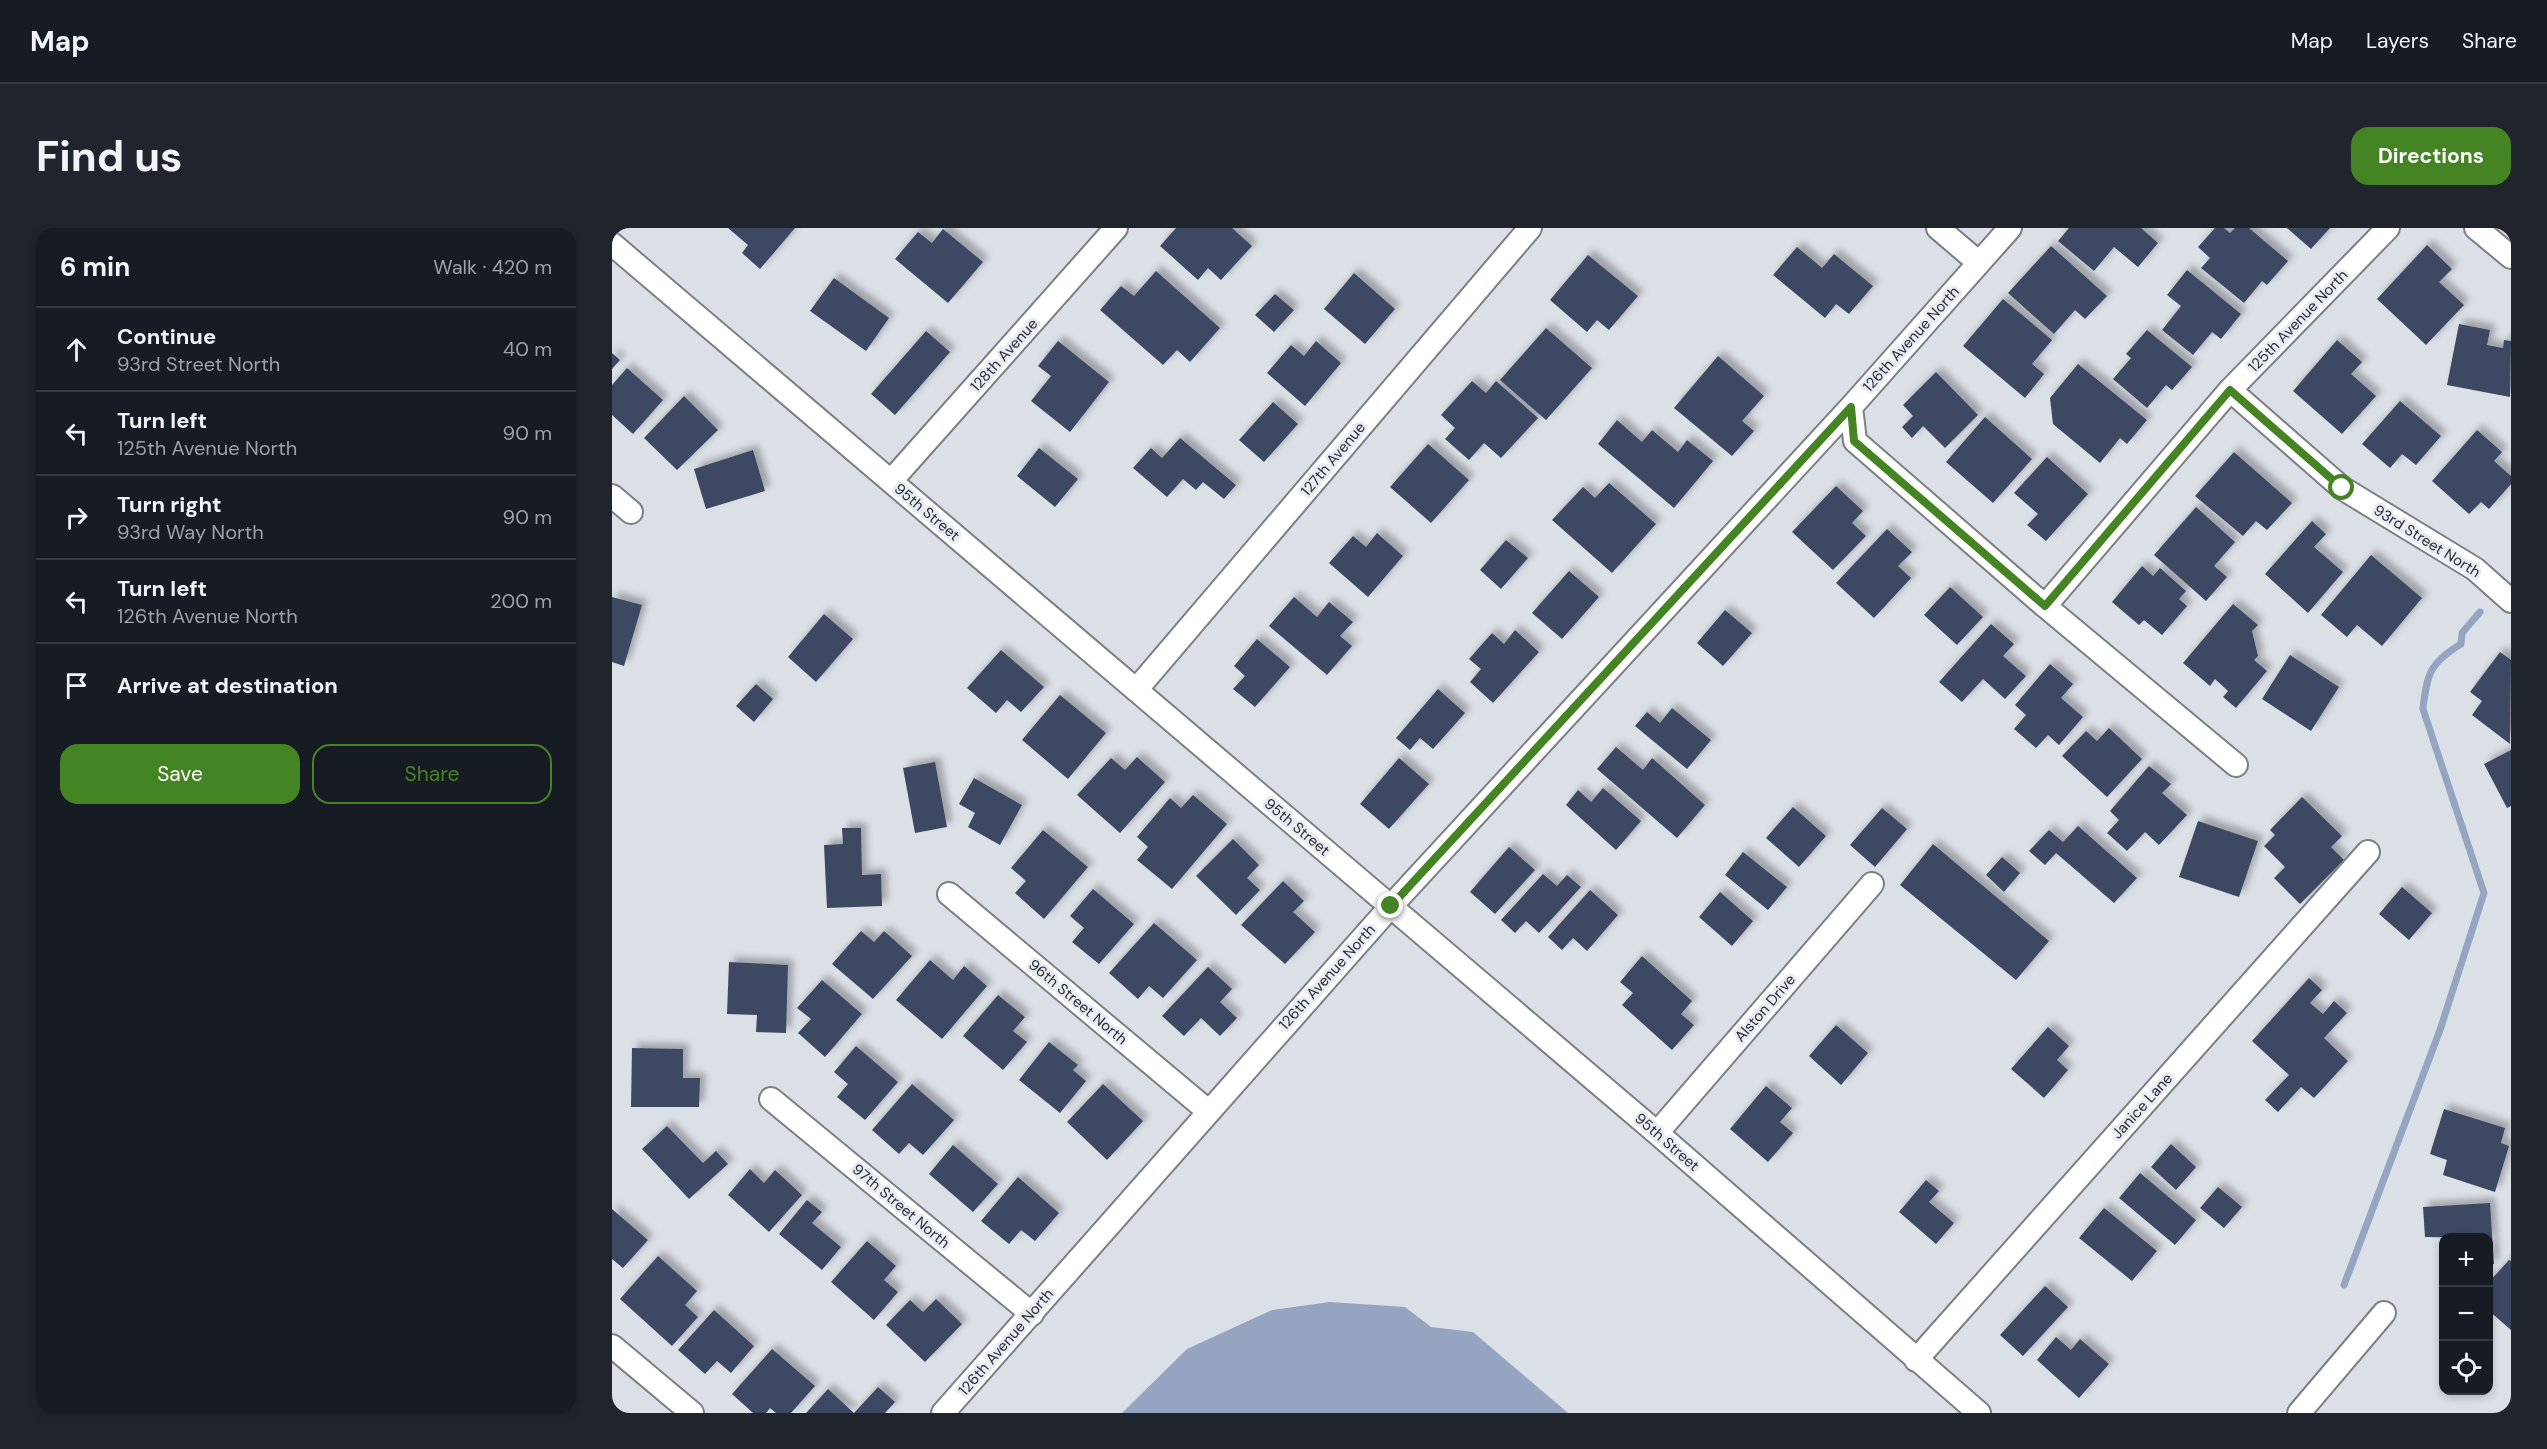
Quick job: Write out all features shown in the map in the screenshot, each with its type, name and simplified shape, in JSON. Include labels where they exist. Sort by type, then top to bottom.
[{"type":"street","name":"128th Avenue","points":[[891,481],[1116,228]]},
{"type":"street","name":"127th Avenue","points":[[1136,690],[1530,228]]},
{"type":"street","points":[[1938,228],[1979,263]]},
{"type":"street","name":"126th Avenue North","points":[[943,1413],[1391,906],[1851,407],[2010,228]]},
{"type":"street","name":"125th Avenue North","points":[[2045,606],[2230,390],[2388,228]]},
{"type":"street","points":[[2476,228],[2511,257]]},
{"type":"street","name":"95th Street","points":[[612,244],[1657,1133],[1979,1413]]},
{"type":"street","name":"93rd Street North","points":[[2230,390],[2342,488],[2475,569],[2511,602]]},
{"type":"street","points":[[1851,407],[1854,441],[2045,606],[2236,765]]},
{"type":"street","points":[[612,496],[631,512]]},
{"type":"street","name":"Janice Lane","points":[[1916,1360],[2368,852]]},
{"type":"street","name":"Alston Drive","points":[[1657,1133],[1872,884]]},
{"type":"street","name":"96th Street North","points":[[949,894],[1208,1111]]},
{"type":"street","name":"97th Street North","points":[[771,1099],[1032,1314]]},
{"type":"street","points":[[2299,1413],[2384,1313]]},
{"type":"street","points":[[612,1346],[692,1413]]},
{"type":"water","points":[[1330,1302],[1405,1307],[1431,1327],[1473,1332],[1568,1413],[1122,1413],[1187,1349],[1272,1310]]},
{"type":"building","points":[[728,228],[795,228],[760,269],[742,253],[748,245]]},
{"type":"building","points":[[1176,228],[1232,228],[1252,246],[1221,280],[1208,268],[1198,280],[1160,246]]},
{"type":"building","points":[[2069,228],[2141,228],[2158,243],[2138,267],[2114,247],[2094,271],[2058,241]]},
{"type":"building","points":[[2215,228],[2224,228],[2230,233],[2235,228],[2249,228],[2288,261],[2267,285],[2262,281],[2244,303],[2201,268],[2210,258],[2198,247]]},
{"type":"building","points":[[2287,228],[2330,228],[2311,249]]},
{"type":"building","points":[[943,229],[983,262],[948,303],[895,259],[918,232],[932,243]]},
{"type":"building","points":[[2427,245],[2452,269],[2439,282],[2464,305],[2426,345],[2377,299]]},
{"type":"building","points":[[2051,246],[2107,296],[2085,319],[2075,310],[2054,334],[2008,293]]},
{"type":"building","points":[[1797,247],[1822,268],[1834,254],[1873,286],[1849,314],[1836,304],[1825,318],[1773,275]]},
{"type":"building","points":[[1588,255],[1638,296],[1609,330],[1597,320],[1587,332],[1550,300]]},
{"type":"building","points":[[2187,270],[2241,314],[2221,339],[2212,332],[2193,355],[2162,330],[2181,306],[2167,295]]},
{"type":"building","points":[[1156,271],[1220,328],[1190,362],[1177,350],[1163,365],[1100,310],[1121,286],[1134,296]]},
{"type":"building","points":[[1354,273],[1395,309],[1365,344],[1324,309]]},
{"type":"building","points":[[834,278],[889,318],[866,351],[810,311]]},
{"type":"building","points":[[1275,294],[1294,310],[1274,332],[1255,315]]},
{"type":"building","points":[[2003,299],[2052,340],[2032,364],[2044,374],[2025,398],[1963,346]]},
{"type":"building","points":[[2459,324],[2490,330],[2487,345],[2503,348],[2504,340],[2511,341],[2510,397],[2447,385]]},
{"type":"building","points":[[1546,328],[1592,368],[1546,420],[1500,380]]},
{"type":"building","points":[[2147,330],[2192,367],[2172,390],[2166,385],[2147,408],[2113,379],[2131,358],[2126,354]]},
{"type":"building","points":[[926,331],[950,352],[895,415],[871,394]]},
{"type":"building","points":[[2337,340],[2362,362],[2351,374],[2376,396],[2342,434],[2293,391]]},
{"type":"building","points":[[1058,341],[1109,382],[1070,432],[1031,401],[1051,376],[1038,366]]},
{"type":"building","points":[[1316,341],[1341,363],[1305,406],[1267,373],[1291,345],[1304,356]]},
{"type":"building","points":[[612,353],[620,360],[612,369]]},
{"type":"building","points":[[1718,356],[1764,396],[1742,421],[1754,431],[1732,456],[1674,408]]},
{"type":"building","points":[[2078,364],[2147,420],[2127,444],[2120,438],[2100,463],[2053,424],[2050,398]]},
{"type":"building","points":[[627,368],[663,400],[633,434],[612,415],[612,385]]},
{"type":"building","points":[[1936,372],[1978,415],[1945,448],[1923,426],[1912,438],[1902,427],[1913,416],[1903,405]]},
{"type":"building","points":[[1472,381],[1486,393],[1496,381],[1538,418],[1501,458],[1484,443],[1469,460],[1445,439],[1455,428],[1441,415]]},
{"type":"building","points":[[684,396],[718,430],[677,470],[644,438]]},
{"type":"building","points":[[2400,401],[2441,436],[2416,465],[2402,454],[2390,468],[2362,444]]},
{"type":"building","points":[[1273,402],[1298,424],[1264,462],[1239,440]]},
{"type":"building","points":[[1985,417],[2032,459],[1993,503],[1946,462]]},
{"type":"building","points":[[1617,420],[1642,442],[1652,430],[1678,452],[1687,440],[1713,461],[1674,508],[1598,444]]},
{"type":"building","points":[[2477,430],[2502,452],[2494,461],[2511,476],[2511,484],[2489,509],[2481,502],[2469,514],[2432,481]]},
{"type":"building","points":[[1180,438],[1236,485],[1224,499],[1203,482],[1196,490],[1183,479],[1167,497],[1133,468],[1151,448],[1162,458]]},
{"type":"building","points":[[1428,444],[1469,480],[1431,523],[1390,487]]},
{"type":"building","points":[[1039,448],[1078,479],[1055,507],[1017,476]]},
{"type":"building","points":[[753,450],[765,491],[706,509],[694,469]]},
{"type":"building","points":[[2234,452],[2292,503],[2267,530],[2256,521],[2243,536],[2195,496]]},
{"type":"building","points":[[2047,457],[2088,494],[2046,541],[2027,525],[2038,514],[2014,493]]},
{"type":"building","points":[[1609,483],[1656,524],[1612,573],[1552,520],[1583,487],[1595,498]]},
{"type":"building","points":[[1836,486],[1863,511],[1852,523],[1866,536],[1833,570],[1792,532]]},
{"type":"building","points":[[2196,507],[2235,542],[2214,566],[2227,577],[2206,601],[2154,555]]},
{"type":"building","points":[[2312,521],[2326,534],[2314,547],[2343,572],[2308,613],[2265,574]]},
{"type":"building","points":[[1887,529],[1912,552],[1898,566],[1911,578],[1874,618],[1836,583]]},
{"type":"building","points":[[1377,533],[1403,556],[1368,597],[1329,563],[1353,536],[1366,547]]},
{"type":"building","points":[[1506,540],[1528,558],[1501,589],[1480,570]]},
{"type":"building","points":[[2371,555],[2422,598],[2382,646],[2357,625],[2347,637],[2321,615]]},
{"type":"building","points":[[2142,566],[2153,576],[2160,568],[2186,591],[2179,599],[2187,606],[2162,635],[2144,620],[2139,625],[2112,602]]},
{"type":"building","points":[[1569,571],[1599,597],[1562,639],[1532,613]]},
{"type":"building","points":[[1950,587],[1983,617],[1957,645],[1924,615]]},
{"type":"building","points":[[612,597],[642,605],[624,666],[612,662]]},
{"type":"building","points":[[1294,597],[1317,617],[1329,602],[1353,622],[1340,636],[1352,646],[1327,675],[1269,626]]},
{"type":"building","points":[[2233,604],[2258,625],[2252,631],[2258,656],[2254,660],[2267,671],[2236,708],[2223,697],[2228,691],[2215,679],[2210,686],[2183,663]]},
{"type":"building","points":[[1725,610],[1752,633],[1723,666],[1697,643]]},
{"type":"building","points":[[824,614],[853,639],[816,682],[788,657]]},
{"type":"building","points":[[1991,624],[2014,644],[2003,656],[2026,676],[2005,699],[1983,679],[1962,702],[1939,682]]},
{"type":"building","points":[[1515,630],[1539,652],[1493,703],[1470,682],[1481,669],[1469,659],[1492,633],[1504,644]]},
{"type":"building","points":[[1257,639],[1290,667],[1255,707],[1233,689],[1245,676],[1234,666]]},
{"type":"building","points":[[1001,650],[1044,687],[1021,712],[1007,700],[996,713],[967,688]]},
{"type":"building","points":[[2500,652],[2511,660],[2510,744],[2472,715],[2482,701],[2470,692]]},
{"type":"building","points":[[2290,655],[2339,687],[2311,731],[2262,699]]},
{"type":"building","points":[[2050,664],[2073,684],[2061,698],[2083,717],[2059,745],[2048,735],[2036,748],[2014,729],[2026,715],[2015,705]]},
{"type":"building","points":[[756,684],[773,699],[754,722],[736,706]]},
{"type":"building","points":[[1438,689],[1465,713],[1433,749],[1420,738],[1410,750],[1396,738]]},
{"type":"building","points":[[1060,695],[1106,733],[1068,779],[1022,740]]},
{"type":"building","points":[[1672,708],[1711,740],[1687,769],[1635,726],[1647,712],[1660,723]]},
{"type":"building","points":[[2109,728],[2142,759],[2107,797],[2062,756],[2086,731],[2097,741]]},
{"type":"building","points":[[1616,747],[1643,770],[1652,758],[1705,805],[1677,838],[1597,769]]},
{"type":"building","points":[[2511,750],[2511,806],[2507,808],[2484,764]]},
{"type":"building","points":[[1137,757],[1165,782],[1120,833],[1077,795],[1111,758],[1125,770]]},
{"type":"building","points":[[1399,758],[1429,784],[1389,829],[1360,804]]},
{"type":"building","points":[[935,762],[947,827],[915,833],[903,768]]},
{"type":"building","points":[[2149,766],[2171,784],[2162,793],[2187,815],[2159,845],[2145,832],[2127,851],[2107,833],[2119,820],[2110,811]]},
{"type":"building","points":[[974,778],[1022,805],[1000,845],[968,827],[975,813],[959,804]]},
{"type":"building","points":[[1603,788],[1641,821],[1616,850],[1566,805],[1578,790],[1591,802]]},
{"type":"building","points":[[1193,795],[1227,824],[1172,889],[1137,860],[1148,847],[1137,837],[1170,798],[1181,808]]},
{"type":"building","points":[[2302,797],[2342,836],[2331,847],[2344,860],[2300,904],[2274,878],[2285,867],[2264,846],[2275,835],[2270,830]]},
{"type":"building","points":[[1793,807],[1826,836],[1799,867],[1766,838]]},
{"type":"building","points":[[1882,808],[1907,829],[1875,867],[1850,845]]},
{"type":"building","points":[[2198,821],[2258,841],[2239,897],[2179,877]]},
{"type":"building","points":[[2078,826],[2137,878],[2114,903],[2056,853],[2045,865],[2029,851],[2049,830],[2063,842]]},
{"type":"building","points":[[842,828],[861,828],[862,875],[881,874],[882,906],[827,908],[824,845],[843,844]]},
{"type":"building","points":[[1043,830],[1088,867],[1044,919],[1015,893],[1026,881],[1011,868]]},
{"type":"building","points":[[1233,839],[1259,865],[1247,878],[1260,890],[1236,915],[1196,876]]},
{"type":"building","points":[[1933,844],[2049,941],[2016,980],[1900,885]]},
{"type":"building","points":[[1509,847],[1535,870],[1495,914],[1470,892]]},
{"type":"building","points":[[1743,852],[1787,887],[1768,910],[1725,875]]},
{"type":"building","points":[[2002,857],[2020,873],[2004,892],[1986,875]]},
{"type":"building","points":[[1543,874],[1557,886],[1567,875],[1581,887],[1539,933],[1526,921],[1515,933],[1501,920]]},
{"type":"building","points":[[1283,881],[1304,901],[1293,912],[1315,932],[1285,964],[1241,925]]},
{"type":"building","points":[[2402,887],[2432,913],[2409,940],[2379,914]]},
{"type":"building","points":[[1093,889],[1134,924],[1099,964],[1072,942],[1084,928],[1070,916]]},
{"type":"building","points":[[1590,890],[1618,915],[1587,951],[1573,938],[1562,950],[1548,937]]},
{"type":"building","points":[[1720,892],[1753,921],[1732,946],[1699,917]]},
{"type":"building","points":[[1154,923],[1197,960],[1163,998],[1149,986],[1138,999],[1109,973]]},
{"type":"building","points":[[861,931],[874,942],[884,931],[912,956],[873,999],[832,964]]},
{"type":"building","points":[[1642,956],[1692,1001],[1681,1014],[1694,1025],[1672,1050],[1622,1005],[1633,993],[1620,982]]},
{"type":"building","points":[[930,960],[953,980],[964,966],[987,986],[942,1039],[896,1000]]},
{"type":"building","points":[[729,962],[788,965],[786,1033],[756,1032],[757,1015],[727,1014]]},
{"type":"building","points":[[1208,967],[1232,989],[1220,1002],[1237,1018],[1220,1036],[1201,1018],[1184,1036],[1162,1016]]},
{"type":"building","points":[[2309,978],[2322,990],[2310,1003],[2323,1014],[2334,1001],[2347,1013],[2324,1038],[2348,1061],[2314,1098],[2301,1087],[2278,1112],[2265,1100],[2289,1075],[2252,1041]]},
{"type":"building","points":[[822,980],[862,1014],[825,1057],[798,1033],[811,1019],[797,1008]]},
{"type":"building","points":[[998,995],[1025,1017],[1013,1031],[1027,1042],[1003,1070],[963,1036]]},
{"type":"building","points":[[1836,1025],[1868,1053],[1841,1085],[1809,1056]]},
{"type":"building","points":[[2048,1027],[2069,1046],[2057,1060],[2068,1070],[2044,1098],[2011,1069]]},
{"type":"building","points":[[1049,1042],[1078,1065],[1073,1070],[1086,1081],[1060,1113],[1019,1080]]},
{"type":"building","points":[[856,1046],[898,1082],[865,1120],[837,1097],[848,1084],[834,1072]]},
{"type":"building","points":[[632,1048],[683,1049],[683,1078],[700,1078],[699,1107],[631,1107]]},
{"type":"building","points":[[912,1084],[954,1120],[923,1155],[909,1143],[899,1154],[872,1130]]},
{"type":"building","points":[[1103,1084],[1143,1121],[1107,1160],[1067,1122]]},
{"type":"building","points":[[1766,1086],[1792,1108],[1780,1122],[1793,1133],[1768,1162],[1730,1129]]},
{"type":"building","points":[[2444,1109],[2505,1128],[2501,1143],[2509,1146],[2495,1192],[2443,1175],[2447,1160],[2430,1154]]},
{"type":"building","points":[[667,1126],[703,1163],[716,1151],[728,1164],[689,1199],[642,1149]]},
{"type":"building","points":[[2171,1144],[2196,1167],[2176,1190],[2151,1167]]},
{"type":"building","points":[[953,1145],[998,1184],[973,1212],[929,1174]]},
{"type":"building","points":[[750,1169],[764,1183],[775,1170],[802,1195],[769,1232],[728,1195]]},
{"type":"building","points":[[2140,1173],[2196,1220],[2175,1245],[2119,1198]]},
{"type":"building","points":[[1018,1177],[1059,1213],[1035,1241],[1021,1230],[1009,1244],[981,1221]]},
{"type":"building","points":[[1926,1180],[1939,1191],[1929,1202],[1954,1223],[1936,1244],[1899,1212]]},
{"type":"building","points":[[2218,1187],[2242,1207],[2224,1228],[2200,1208]]},
{"type":"building","points":[[807,1200],[822,1212],[812,1223],[841,1247],[822,1270],[779,1234]]},
{"type":"building","points":[[2490,1203],[2492,1233],[2439,1233],[2439,1237],[2425,1237],[2423,1207]]},
{"type":"building","points":[[2104,1208],[2157,1251],[2132,1281],[2079,1238]]},
{"type":"building","points":[[612,1209],[648,1240],[623,1268],[612,1259]]},
{"type":"building","points":[[867,1241],[896,1266],[884,1280],[898,1292],[874,1320],[831,1282]]},
{"type":"building","points":[[658,1256],[697,1291],[685,1305],[698,1317],[672,1346],[620,1299]]},
{"type":"building","points":[[2509,1260],[2511,1261],[2511,1330],[2493,1314],[2493,1278]]},
{"type":"building","points":[[2045,1286],[2068,1307],[2023,1356],[2000,1335]]},
{"type":"building","points":[[936,1299],[962,1324],[925,1362],[886,1325],[910,1300],[923,1312]]},
{"type":"building","points":[[714,1310],[754,1346],[731,1373],[717,1361],[705,1374],[678,1350]]},
{"type":"building","points":[[2056,1337],[2071,1350],[2080,1339],[2109,1364],[2079,1398],[2037,1360]]},
{"type":"building","points":[[772,1349],[815,1386],[791,1413],[776,1413],[770,1408],[766,1413],[753,1413],[732,1394]]},
{"type":"building","points":[[878,1387],[895,1402],[885,1413],[854,1413]]},
{"type":"building","points":[[828,1389],[854,1413],[806,1413]]},
{"type":"waterway","points":[[2344,1285],[2440,1030],[2484,893],[2423,709],[2426,686],[2436,663],[2461,644],[2462,633],[2480,612]]},
{"type":"route","points":[[1391,906],[1851,407],[1854,441],[2045,606],[2230,390],[2342,488]]}]
